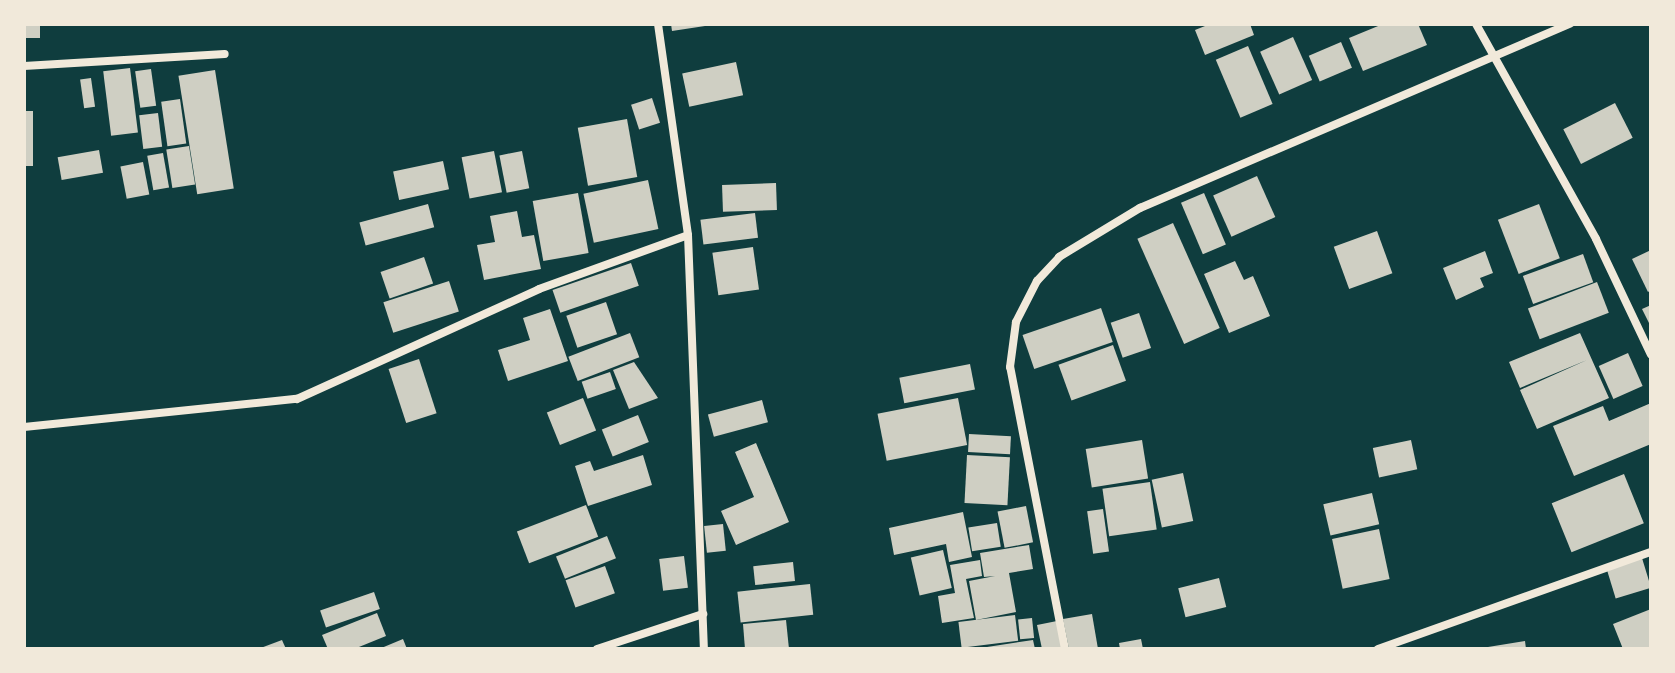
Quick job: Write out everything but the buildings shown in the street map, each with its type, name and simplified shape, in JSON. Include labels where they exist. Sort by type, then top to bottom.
[{"type":"street","points":[[658,24],[688,235],[704,649]]},
{"type":"street","points":[[1476,24],[1651,355]]},
{"type":"street","points":[[1065,649],[1010,367],[1016,322],[1037,281],[1059,257],[1140,208],[1570,24]]},
{"type":"street","points":[[24,66],[225,54]]},
{"type":"street","points":[[24,427],[297,399],[539,289],[688,235]]},
{"type":"street","points":[[1378,649],[1651,552]]},
{"type":"street","points":[[597,649],[703,614]]}]
